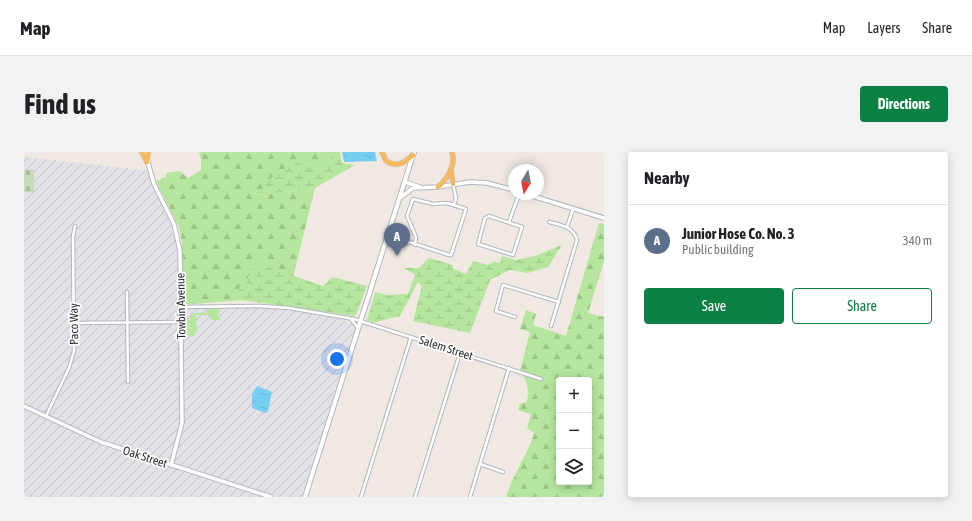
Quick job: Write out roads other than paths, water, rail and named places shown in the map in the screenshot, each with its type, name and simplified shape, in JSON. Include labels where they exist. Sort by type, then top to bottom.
[{"type":"highway","points":[[144,152],[147,162]]},
{"type":"highway","points":[[147,162],[148,152]]},
{"type":"highway","points":[[382,152],[386,161],[395,165],[404,163],[413,154]]},
{"type":"highway","points":[[438,187],[447,178],[451,169],[453,159],[452,152]]},
{"type":"highway","points":[[451,169],[453,184]]},
{"type":"main road","points":[[306,497],[413,154]]},
{"type":"street","name":"Towbin Avenue","points":[[147,162],[154,184],[169,212],[178,235],[180,251],[182,423],[171,465]]},
{"type":"street","points":[[405,182],[423,188]]},
{"type":"street","points":[[400,198],[410,189],[438,187],[453,184],[482,182],[508,188]]},
{"type":"street","points":[[453,184],[456,198],[454,205]]},
{"type":"street","points":[[387,236],[415,245],[449,255],[452,255],[466,211],[464,208],[447,203],[433,204],[413,200],[408,220],[416,237],[415,245]]},
{"type":"street","points":[[509,222],[517,200]]},
{"type":"street","points":[[544,200],[604,218]]},
{"type":"street","points":[[567,227],[573,209]]},
{"type":"street","points":[[486,216],[509,222],[523,228],[514,254],[510,255],[478,244],[486,216]]},
{"type":"street","points":[[549,222],[567,227],[575,233],[577,242],[551,326]]},
{"type":"street","name":"Paco Way","points":[[46,416],[72,358],[74,346],[73,238],[75,226]]},
{"type":"street","points":[[515,317],[496,311],[503,285],[559,302]]},
{"type":"street","points":[[127,292],[128,382]]},
{"type":"street","name":"Salem Street","points":[[180,306],[267,306],[301,310],[361,321],[541,379]]},
{"type":"street","points":[[351,319],[359,329]]},
{"type":"street","points":[[74,323],[181,322]]},
{"type":"street","points":[[361,497],[411,337]]},
{"type":"street","points":[[415,497],[460,353]]},
{"type":"street","points":[[470,497],[509,368]]},
{"type":"street","name":"Oak Street","points":[[24,406],[100,442],[271,497]]},
{"type":"street","points":[[480,464],[503,472]]},
{"type":"water","points":[[342,152],[375,152],[377,161],[344,162]]},
{"type":"water","points":[[257,386],[272,392],[268,411],[265,413],[252,408],[252,394]]},
{"type":"place","name":"Junior Hose Co. No. 3","points":[[397,256]]}]
